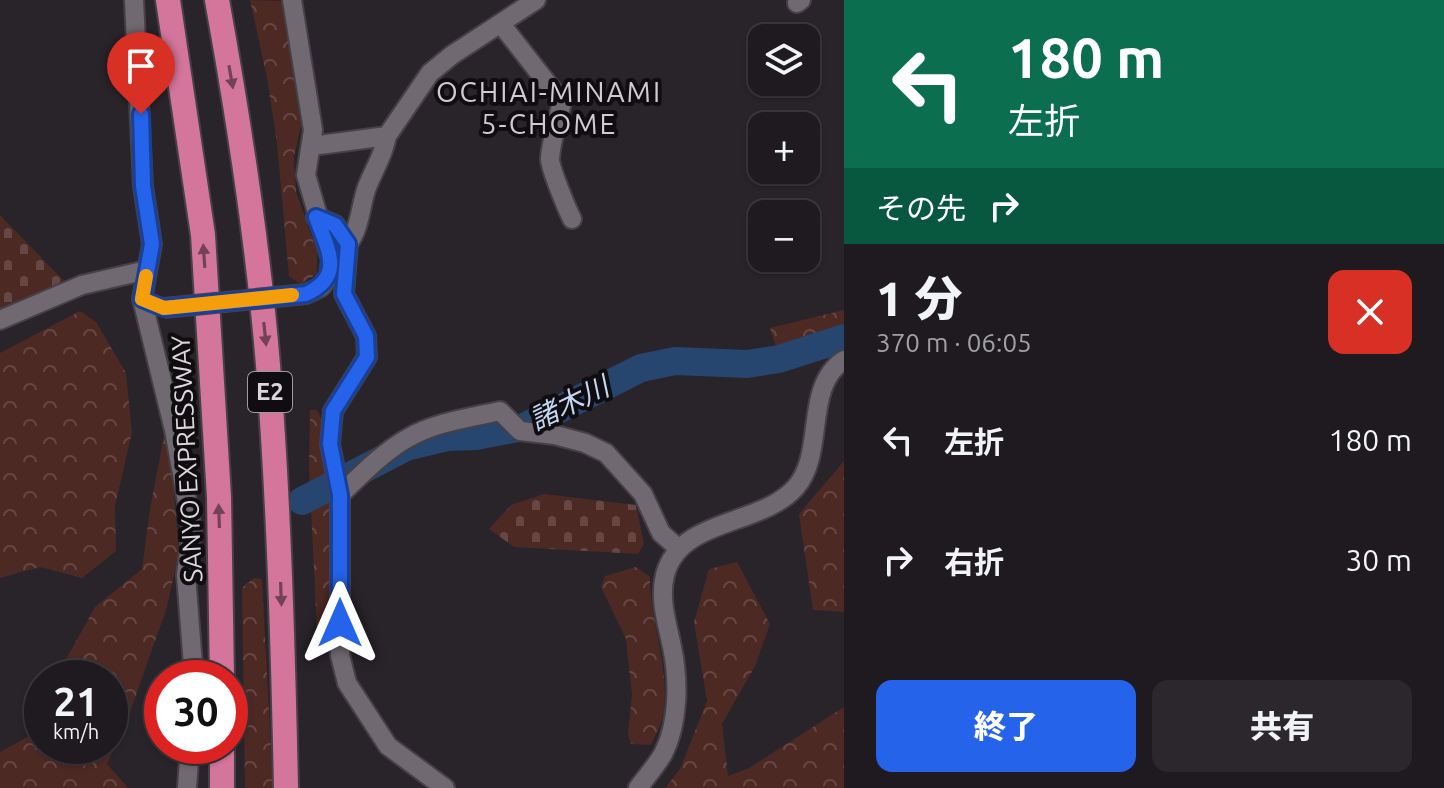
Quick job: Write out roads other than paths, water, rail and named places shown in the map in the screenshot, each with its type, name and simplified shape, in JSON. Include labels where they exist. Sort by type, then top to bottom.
[{"type":"highway","name":"SANYO EXPRESSWAY","points":[[168,0],[204,250],[218,483],[222,660]]},
{"type":"highway","name":"E2","points":[[217,0],[253,223],[268,364],[277,499],[286,788]]},
{"type":"highway","points":[[222,764],[222,788]]},
{"type":"street","points":[[134,0],[143,186],[152,244],[142,299],[174,430],[192,529],[186,575],[193,660]]},
{"type":"street","points":[[142,299],[164,308],[306,294],[321,287],[329,277],[331,260],[306,175],[313,130],[292,0]]},
{"type":"street","points":[[445,788],[388,746],[347,683],[340,655],[340,495],[330,444],[333,411],[367,357],[366,336],[344,294],[348,244],[356,233],[367,188],[384,155],[387,136],[430,73],[536,0]]},
{"type":"street","points":[[501,24],[562,102],[550,159],[572,219]]},
{"type":"street","points":[[312,146],[387,136]]},
{"type":"street","points":[[316,217],[335,225],[348,244]]},
{"type":"street","points":[[0,320],[82,285],[147,270]]},
{"type":"street","points":[[638,788],[663,753],[675,715],[676,666],[663,604],[665,574],[678,548],[705,533],[771,506],[796,487],[809,464],[823,389],[835,365],[844,360]]},
{"type":"street","points":[[340,495],[366,470],[408,438],[443,423],[500,411],[520,431],[555,435],[585,443],[606,453],[643,494],[661,533],[678,548]]},
{"type":"street","points":[[187,788],[189,764]]},
{"type":"waterway","name":"諸木川","points":[[302,501],[406,447],[448,437],[476,436],[524,427],[641,368],[675,361],[747,364],[779,359],[844,338]]},
{"type":"district","name":"OCHIAI-MINAMI 5-CHOME","points":[[549,108]]}]
